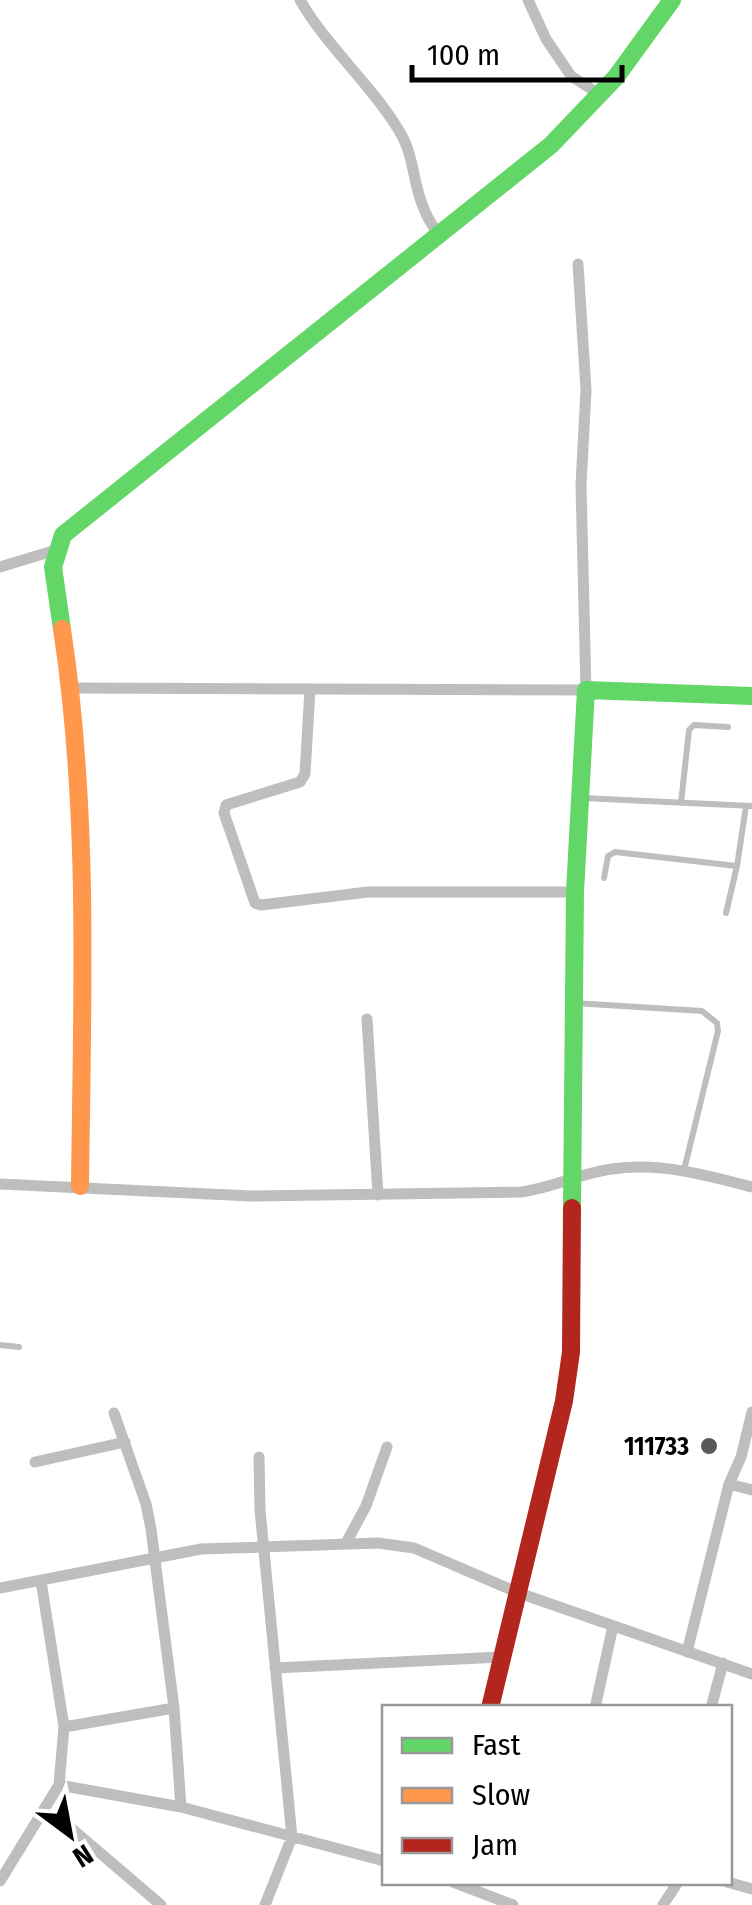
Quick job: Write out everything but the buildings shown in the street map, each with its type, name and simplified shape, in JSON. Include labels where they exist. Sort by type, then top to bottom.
[{"type":"street","points":[[300,0],[400,132],[411,152],[424,210],[439,236]]},
{"type":"street","points":[[528,0],[546,39],[570,76],[602,96]]},
{"type":"street","points":[[80,1186],[83,922],[71,688],[54,586],[56,550],[63,535],[552,145],[602,96],[672,0]]},
{"type":"street","points":[[491,1705],[564,1401],[571,1352],[575,892],[586,690],[581,485],[586,390],[578,264]]},
{"type":"street","points":[[0,567],[56,550]]},
{"type":"street","points":[[71,688],[586,690],[752,696]]},
{"type":"street","points":[[310,689],[305,774],[300,782],[226,805],[224,814],[256,903],[368,892],[575,892]]},
{"type":"street","points":[[366,1019],[378,1195]]},
{"type":"street","points":[[0,1184],[251,1196],[521,1192],[610,1169],[641,1167],[684,1170],[752,1187]]},
{"type":"street","points":[[114,1412],[146,1504],[174,1708],[182,1807]]},
{"type":"street","points":[[686,1652],[729,1484],[752,1412]]},
{"type":"street","points":[[36,1462],[124,1442]]},
{"type":"street","points":[[346,1543],[366,1506],[388,1448]]},
{"type":"street","points":[[259,1457],[260,1510],[292,1837],[265,1905]]},
{"type":"street","points":[[729,1484],[752,1490]]},
{"type":"street","points":[[0,1588],[200,1550],[346,1543],[414,1548],[520,1593],[752,1674]]},
{"type":"street","points":[[0,1881],[59,1785],[64,1727],[40,1581]]},
{"type":"street","points":[[596,1705],[613,1626]]},
{"type":"street","points":[[275,1668],[501,1657]]},
{"type":"street","points":[[713,1705],[723,1663]]},
{"type":"street","points":[[64,1727],[174,1708]]},
{"type":"street","points":[[59,1785],[182,1807],[382,1860]]},
{"type":"street","points":[[41,1814],[86,1840],[161,1905]]},
{"type":"street","points":[[461,1885],[513,1905]]},
{"type":"lane","points":[[681,802],[691,726],[728,727]]},
{"type":"lane","points":[[581,798],[749,806],[726,913]]},
{"type":"lane","points":[[742,829],[752,831]]},
{"type":"lane","points":[[604,878],[608,856],[616,852],[737,866]]},
{"type":"lane","points":[[573,1003],[702,1012],[717,1023],[684,1170]]},
{"type":"lane","points":[[0,1345],[19,1346]]},
{"type":"traffic: fast","points":[[62,629],[53,567],[63,535],[551,145],[616,77],[672,0]]},
{"type":"traffic: fast","points":[[572,1208],[575,892],[586,690],[752,696]]},
{"type":"traffic: slow","points":[[62,629],[81,837],[80,1186]]},
{"type":"traffic: jam","points":[[491,1705],[564,1401],[571,1352],[572,1208]]},
{"type":"place","name":"111733","points":[[709,1446]]}]
